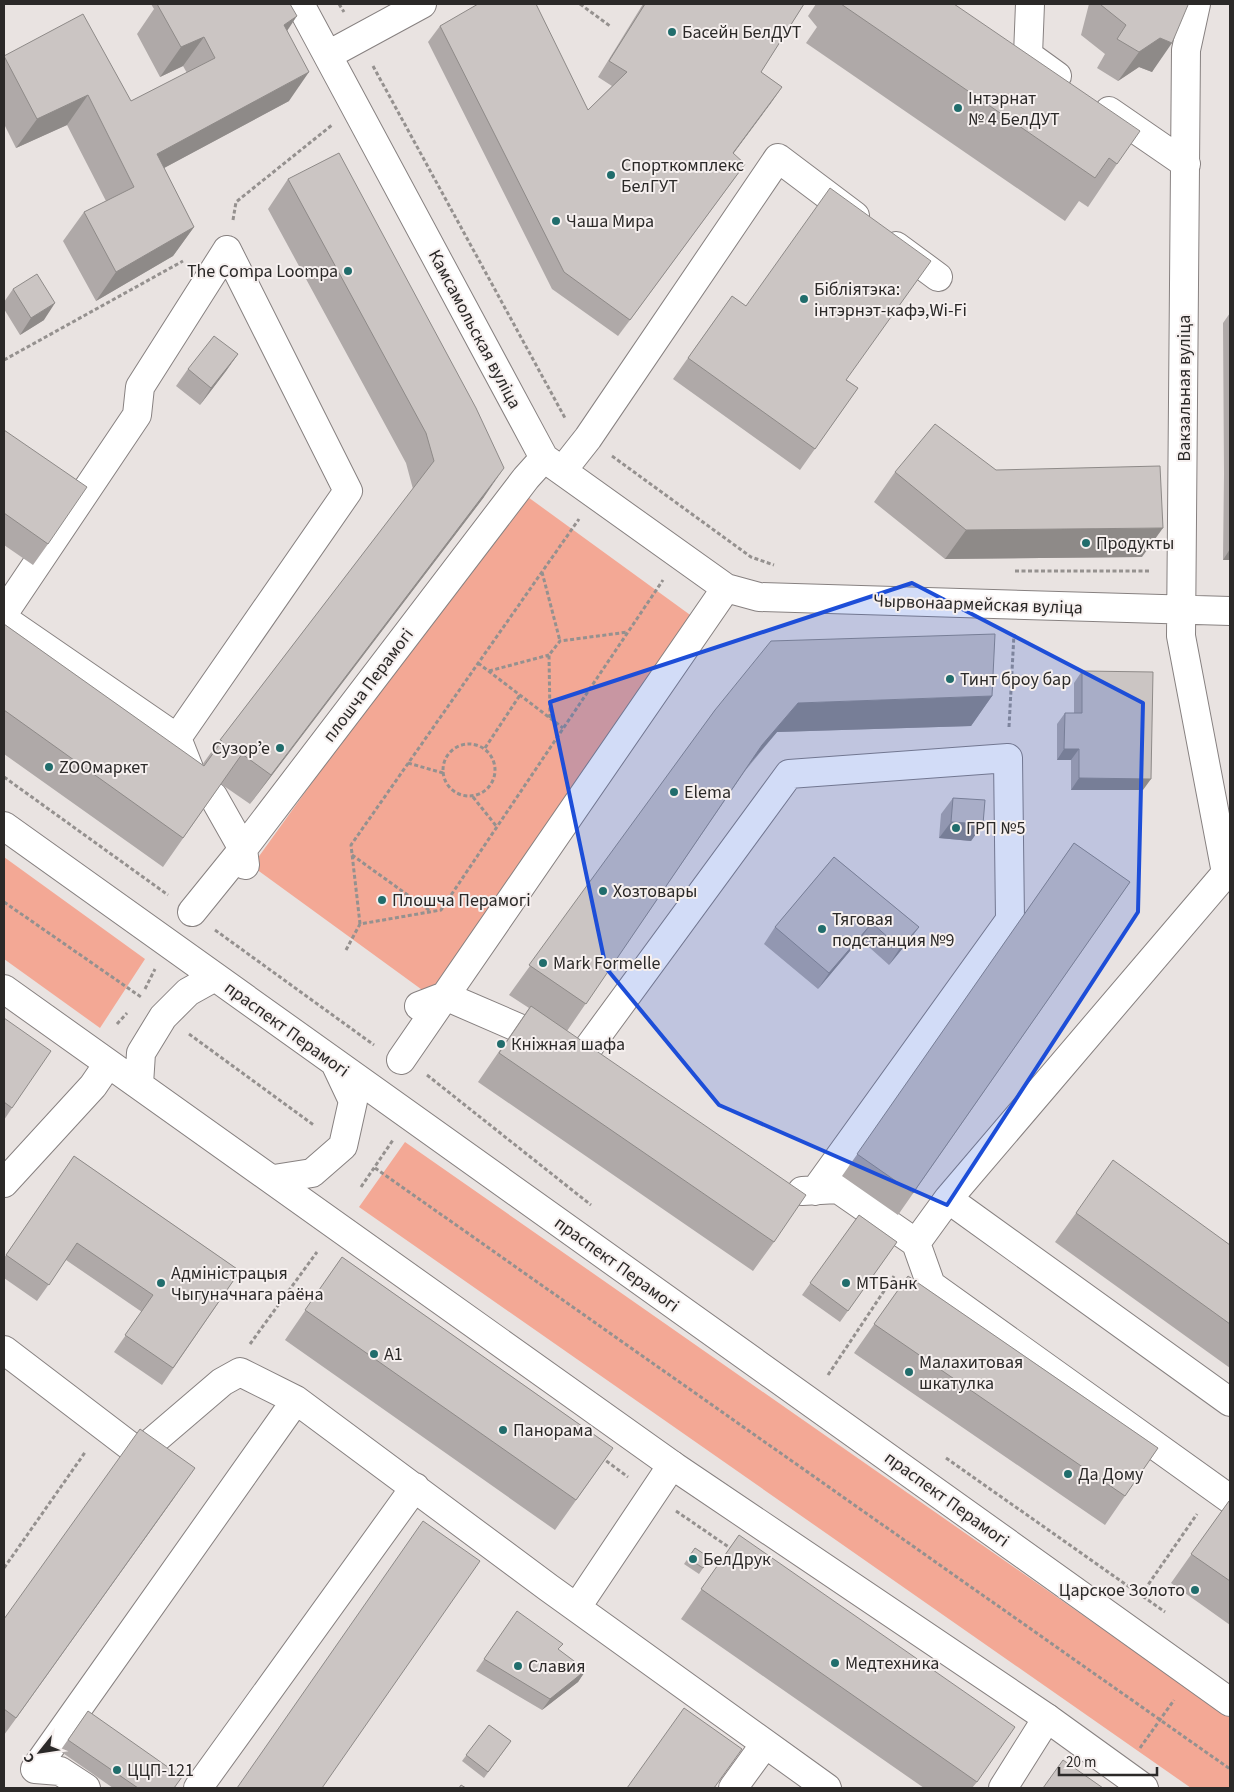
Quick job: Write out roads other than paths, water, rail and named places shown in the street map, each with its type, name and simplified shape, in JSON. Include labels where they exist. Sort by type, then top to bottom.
[{"type":"main road","name":"Камсамольская вуліца","points":[[300,4],[553,464],[726,588]]},
{"type":"main road","points":[[328,55],[422,4]]},
{"type":"main road","points":[[1030,4],[1028,55],[1186,164]]},
{"type":"main road","name":"Вакзальная вуліца","points":[[948,1200],[1226,873],[1182,636],[1186,50],[1196,4]]},
{"type":"main road","name":"плошча Перамогі","points":[[192,912],[245,861],[526,478],[553,464],[588,438],[778,158],[938,277]]},
{"type":"main road","points":[[4,613],[137,415],[140,387],[227,250],[348,491],[177,738]]},
{"type":"main road","points":[[402,1060],[726,588]]},
{"type":"main road","name":"Чырвонаармейская вуліца","points":[[726,588],[759,597],[1230,611]]},
{"type":"main road","points":[[4,619],[177,738],[203,789],[245,861]]},
{"type":"main road","points":[[419,1006],[445,996],[593,1061],[789,774],[1008,758],[1010,920],[815,1191]]},
{"type":"main road","name":"праспект Перамогі","points":[[4,826],[1230,1702]]},
{"type":"main road","points":[[139,1084],[141,1053],[163,1017],[188,992],[215,977]]},
{"type":"main road","points":[[4,989],[672,1465],[1047,1718],[1144,1788]]},
{"type":"main road","points":[[274,1180],[312,1173],[343,1146],[353,1101],[336,1063]]},
{"type":"main road","points":[[4,1183],[93,1086],[108,1064]]},
{"type":"main road","points":[[778,1181],[794,1192],[838,1189],[916,1243],[931,1285],[1222,1494]]},
{"type":"main road","points":[[916,1243],[948,1200],[1230,1402]]},
{"type":"main road","points":[[4,1350],[139,1453],[222,1382],[240,1372],[296,1400],[827,1788]]},
{"type":"main road","points":[[86,1788],[60,1771],[35,1769],[296,1400]]},
{"type":"main road","points":[[577,1607],[672,1465]]},
{"type":"main road","points":[[198,1788],[415,1487]]},
{"type":"main road","points":[[1003,1788],[1047,1718]]},
{"type":"main road","points":[[733,1788],[765,1744]]},
{"type":"place","name":"Басейн БелДУТ","points":[[672,32]]},
{"type":"place","name":"Інтэрнат № 4 БелДУТ","points":[[958,108]]},
{"type":"place","name":"Спорткомплекс БелГУТ","points":[[611,175]]},
{"type":"place","name":"Чаша Мира","points":[[556,221]]},
{"type":"place","name":"The Compa Loompa","points":[[348,271]]},
{"type":"place","name":"Бібліятэка: інтэрнэт-кафэ,Wi-Fi","points":[[804,299]]},
{"type":"place","name":"Продукты","points":[[1086,543]]},
{"type":"place","name":"Тинт броу бар","points":[[950,679]]},
{"type":"place","name":"Сузорʼе","points":[[280,748]]},
{"type":"place","name":"ZOOмаркет","points":[[49,767]]},
{"type":"place","name":"Elema","points":[[674,792]]},
{"type":"place","name":"ГРП №5","points":[[956,828]]},
{"type":"place","name":"Хозтовары","points":[[603,891]]},
{"type":"place","name":"Плошча Перамогі","points":[[382,900]]},
{"type":"place","name":"Тяговая подстанция №9","points":[[822,929]]},
{"type":"place","name":"Mark Formelle","points":[[543,963]]},
{"type":"place","name":"Кніжная шафа","points":[[501,1044]]},
{"type":"place","name":"Адміністрацыя Чыгуначнага раёна","points":[[161,1283]]},
{"type":"place","name":"МТБанк","points":[[846,1283]]},
{"type":"place","name":"A1","points":[[374,1354]]},
{"type":"place","name":"Малахитовая шкатулка","points":[[909,1372]]},
{"type":"place","name":"Панорама","points":[[503,1430]]},
{"type":"place","name":"Да Дому","points":[[1068,1474]]},
{"type":"place","name":"БелДрук","points":[[693,1559]]},
{"type":"place","name":"Царское Золото","points":[[1195,1590]]},
{"type":"place","name":"Медтехника","points":[[835,1663]]},
{"type":"place","name":"Славия","points":[[518,1666]]},
{"type":"place","name":"ЦЦП-121","points":[[117,1770]]}]
